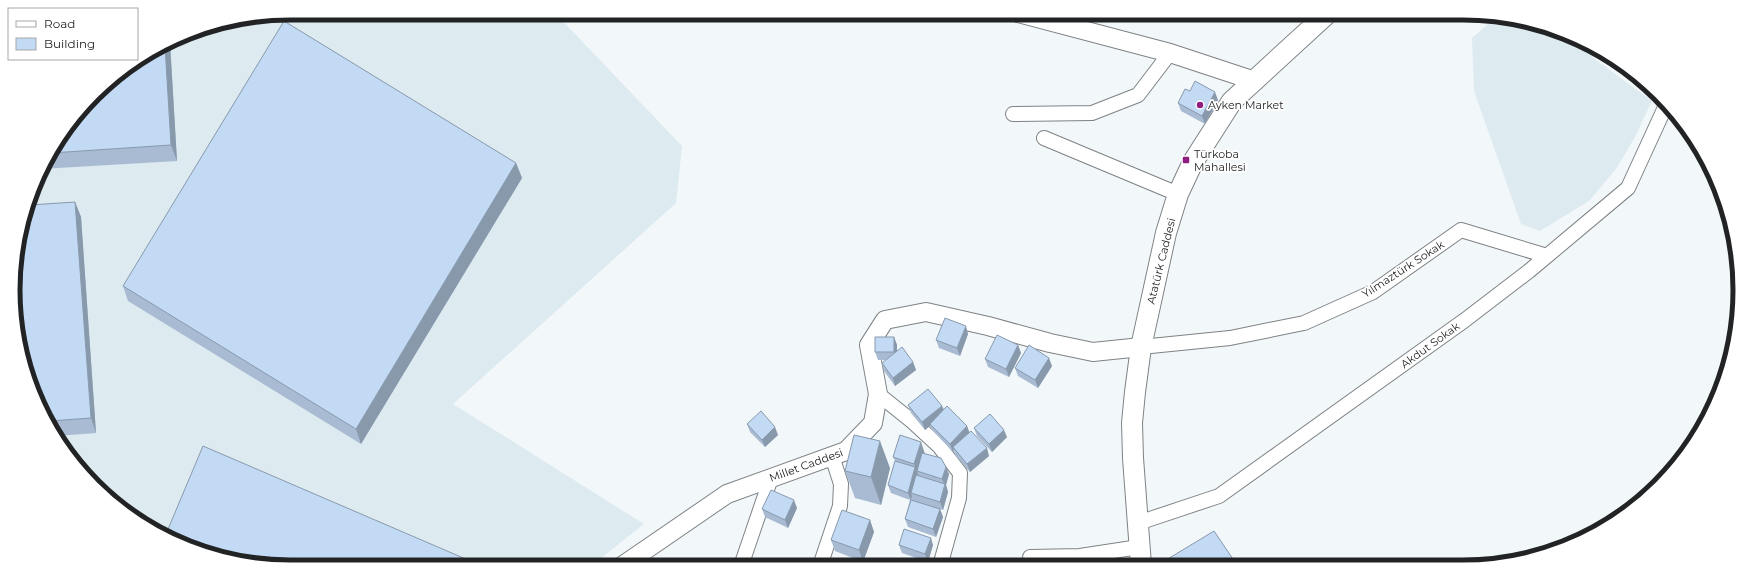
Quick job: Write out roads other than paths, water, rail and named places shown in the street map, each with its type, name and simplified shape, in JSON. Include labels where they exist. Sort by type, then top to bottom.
[{"type":"main road","name":"Atatürk Caddesi","points":[[1140,556],[1132,423],[1140,347],[1166,233],[1178,194],[1193,162],[1232,101],[1320,20]]},
{"type":"street","points":[[1044,20],[1170,54],[1255,81]]},
{"type":"street","points":[[1012,114],[1092,113],[1138,95],[1170,54]]},
{"type":"street","name":"Akdut Sokak","points":[[1138,523],[1219,496],[1465,320],[1547,256],[1628,188],[1664,110]]},
{"type":"street","points":[[1044,138],[1178,194]]},
{"type":"street","name":"Yılmaztürk Sokak","points":[[1140,347],[1230,338],[1304,323],[1373,292],[1461,230],[1547,256]]},
{"type":"street","name":"Millet Caddesi","points":[[631,560],[727,494],[846,451],[873,423],[878,394],[869,345],[885,320],[926,312],[988,326],[1050,343],[1093,352],[1140,347]]},
{"type":"street","points":[[878,394],[913,422],[939,446],[960,473],[959,498],[942,560]]},
{"type":"street","points":[[822,560],[840,506],[841,484],[832,456]]},
{"type":"street","points":[[743,560],[771,478]]},
{"type":"street","points":[[1030,558],[1140,556]]},
{"type":"place","name":"Ayken Market","points":[[1200,105]]},
{"type":"place","name":"Türkoba Mahallesi","points":[[1186,160]]}]
